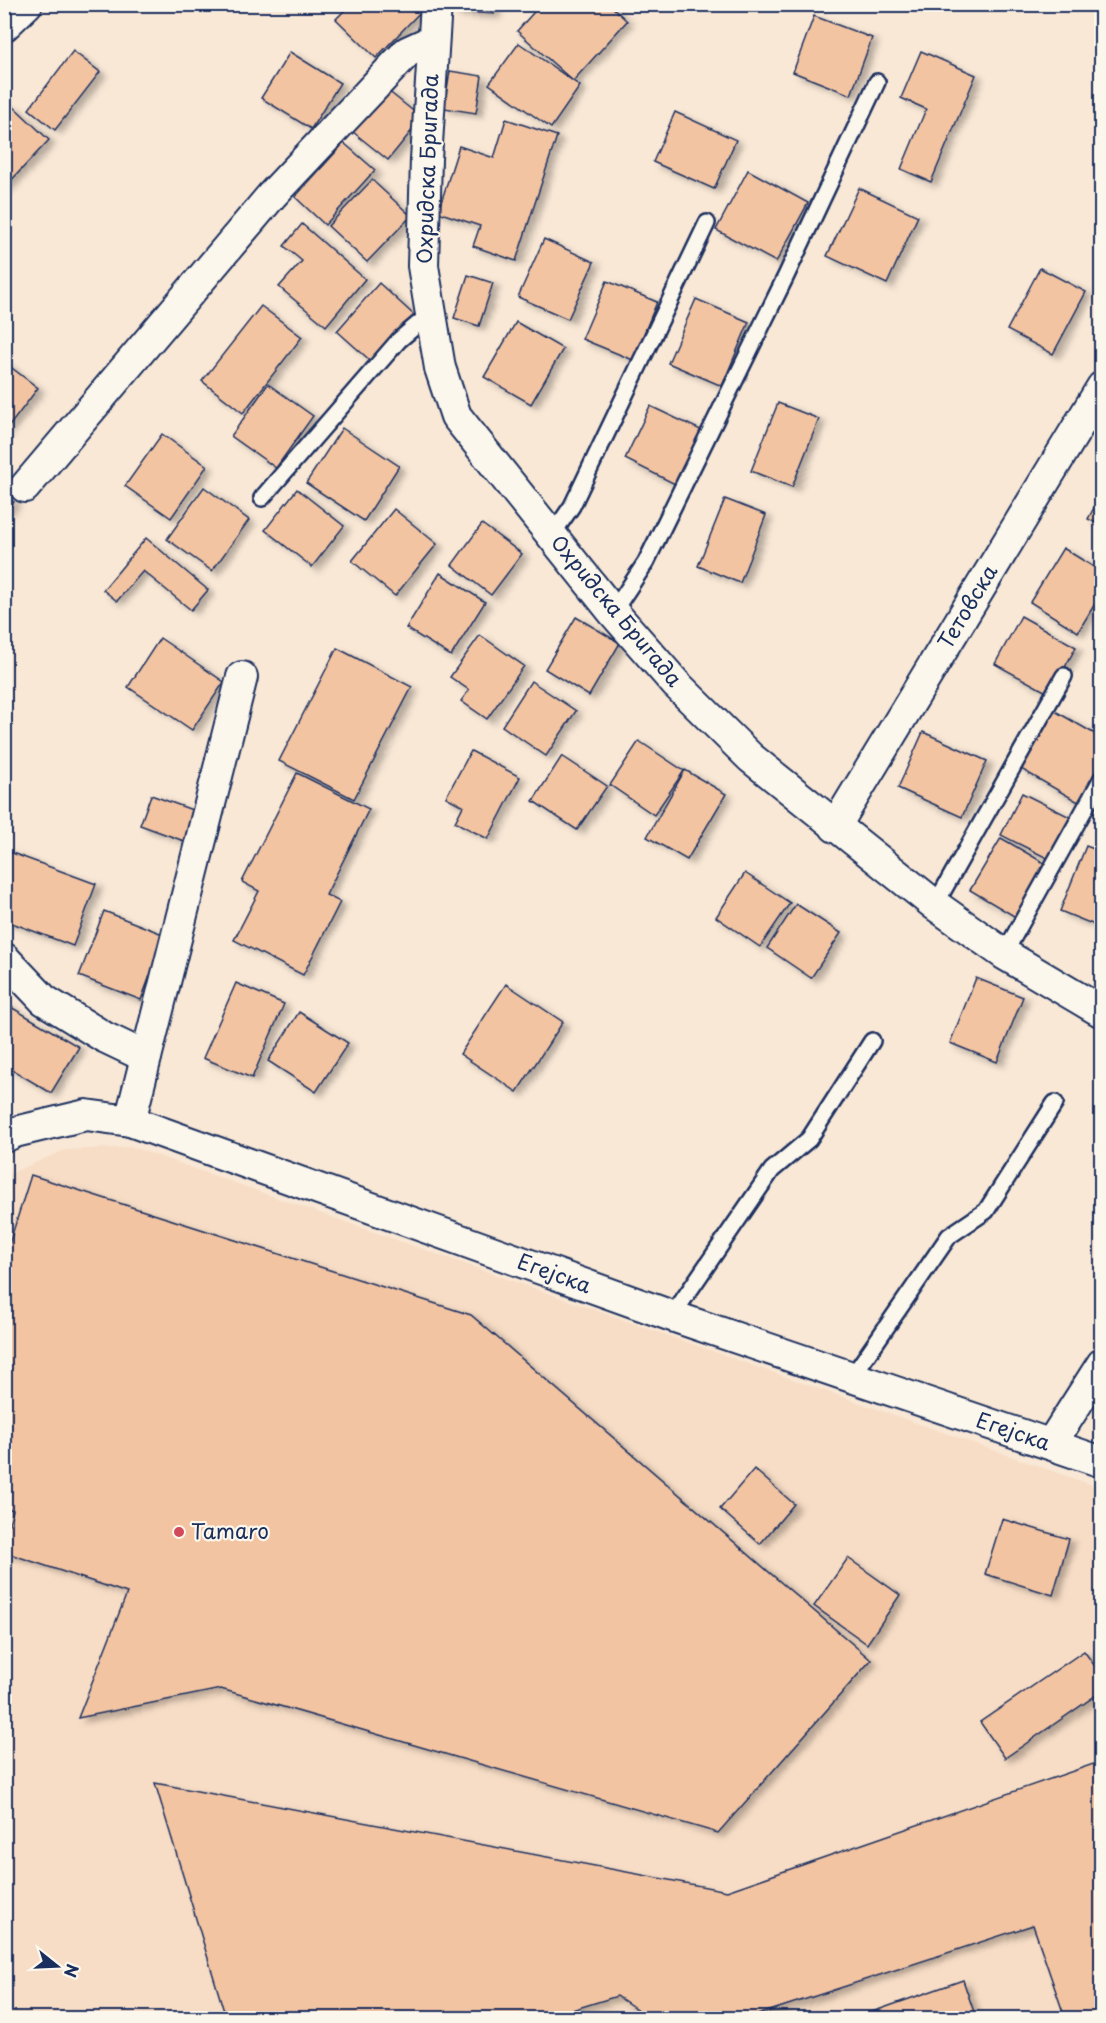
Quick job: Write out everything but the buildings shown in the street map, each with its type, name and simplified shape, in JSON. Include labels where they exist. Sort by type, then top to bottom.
[{"type":"street","points":[[4,26],[27,4]]},
{"type":"street","name":"Охридска Бригада","points":[[436,4],[426,159],[423,266],[440,368],[456,416],[614,612],[676,684],[751,758],[935,905],[1004,954],[1101,1012]]},
{"type":"street","name":"Охридска Бригада","points":[[25,487],[272,195],[407,52],[433,40]]},
{"type":"street","name":"Тетовска","points":[[835,826],[1101,387]]},
{"type":"street","points":[[130,1121],[242,677]]},
{"type":"street","points":[[4,958],[44,1000],[105,1037],[146,1057]]},
{"type":"street","name":"Егејска","points":[[4,1137],[15,1132],[86,1115],[130,1121],[672,1316],[1101,1462]]},
{"type":"street","points":[[1051,1444],[1101,1364]]},
{"type":"lane","points":[[614,612],[646,562],[786,276],[877,82]]},
{"type":"lane","points":[[552,535],[572,506],[707,223]]},
{"type":"lane","points":[[262,498],[399,340],[431,313]]},
{"type":"lane","points":[[935,905],[1064,676]]},
{"type":"lane","points":[[1004,954],[1101,778]]},
{"type":"lane","points":[[672,1316],[772,1170],[809,1139],[872,1041]]},
{"type":"lane","points":[[852,1377],[949,1236],[986,1211],[1055,1103]]},
{"type":"shaded area","points":[[133,1147],[1101,1488],[1101,2018],[9,2018],[4,2003],[4,1176],[65,1150]]},
{"type":"place","name":"Tamaro","points":[[179,1532]]}]
